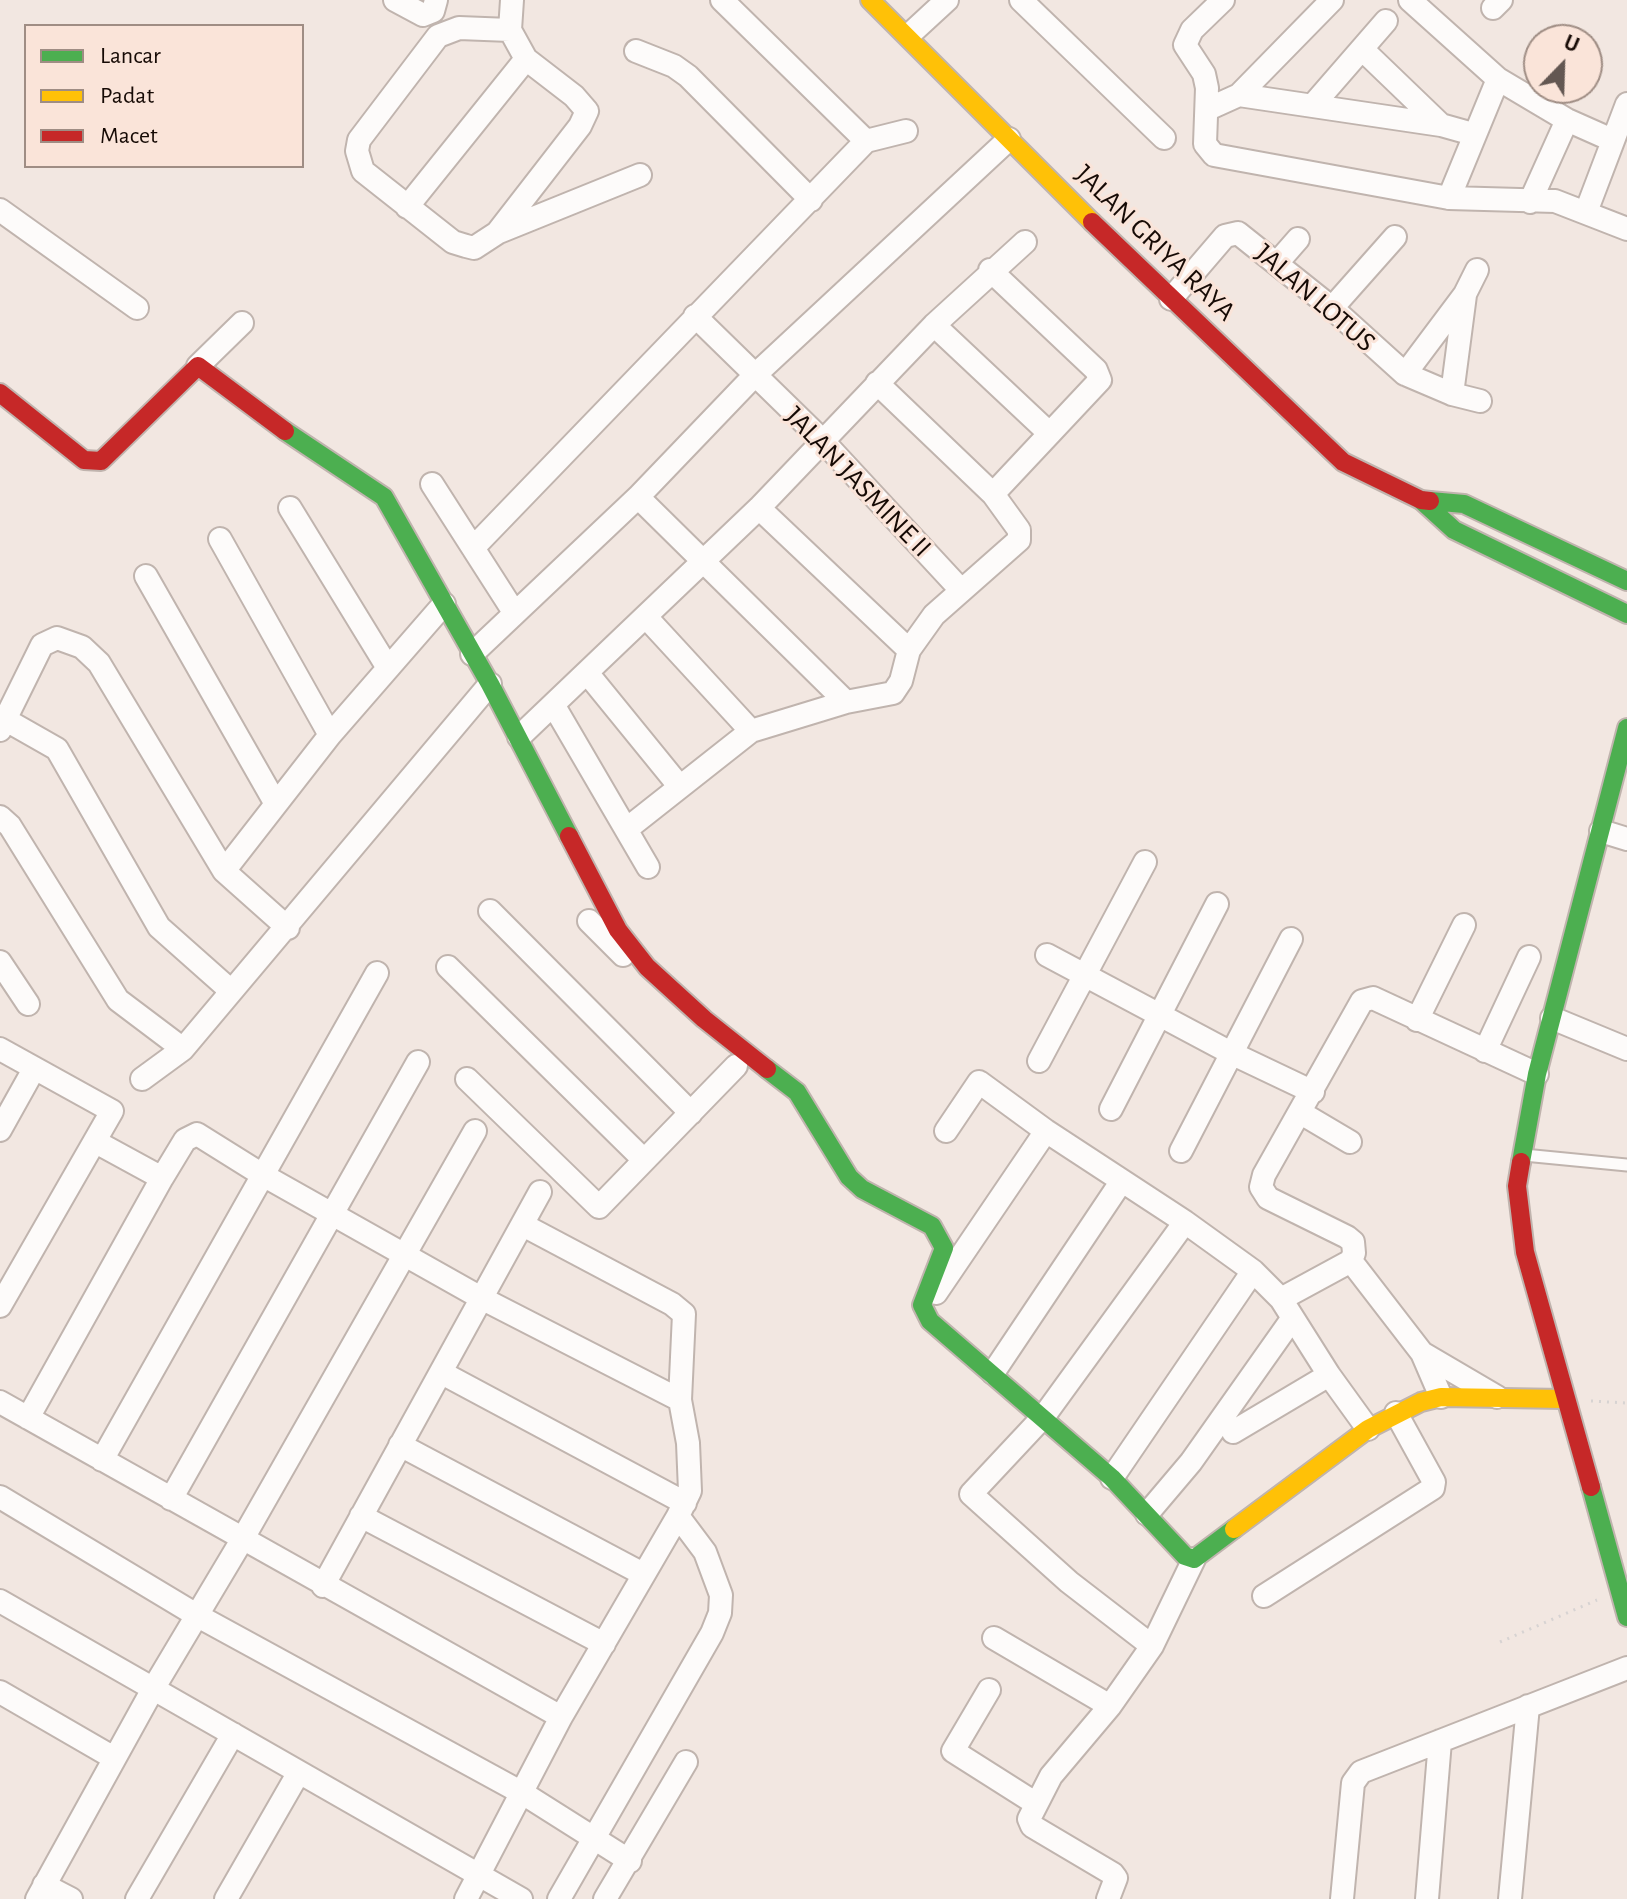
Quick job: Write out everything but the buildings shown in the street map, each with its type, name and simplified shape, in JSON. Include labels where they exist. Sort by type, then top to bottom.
[{"type":"street","points":[[395,0],[423,15],[433,11],[436,0]]},
{"type":"street","points":[[497,233],[580,126],[587,111],[574,96],[526,59],[510,30],[512,0]]},
{"type":"street","points":[[722,0],[866,141]]},
{"type":"street","name":"JALAN GRIYA RAYA","points":[[870,0],[909,35],[1140,270],[1343,462],[1421,500],[1454,530],[1623,612]]},
{"type":"street","points":[[909,35],[947,0]]},
{"type":"street","points":[[1021,0],[1164,138]]},
{"type":"street","points":[[1223,0],[1186,40],[1187,50],[1204,74],[1208,109],[1205,144],[1220,157],[1449,198],[1555,201],[1627,229]]},
{"type":"street","points":[[1208,109],[1239,95],[1332,0]]},
{"type":"street","points":[[1410,0],[1498,79],[1567,120],[1612,140]]},
{"type":"street","points":[[1313,105],[1386,21]]},
{"type":"street","points":[[510,30],[459,28],[438,36],[363,132],[357,151],[363,171],[453,242],[474,248],[497,233],[640,175]]},
{"type":"street","points":[[1363,50],[1441,125]]},
{"type":"street","points":[[636,51],[674,66],[688,76],[811,200]]},
{"type":"street","points":[[407,207],[526,59]]},
{"type":"street","points":[[1449,198],[1498,79]]},
{"type":"street","points":[[1239,95],[1441,125],[1473,134]]},
{"type":"street","points":[[1586,212],[1627,104]]},
{"type":"street","points":[[1530,202],[1567,120]]},
{"type":"street","points":[[473,548],[866,141],[906,131]]},
{"type":"street","points":[[472,654],[638,497],[754,376],[1009,139]]},
{"type":"street","points":[[0,210],[137,308]]},
{"type":"street","name":"JALAN LOTUS","points":[[1166,294],[1228,234],[1242,235],[1332,308],[1405,374],[1452,394],[1480,401]]},
{"type":"street","points":[[1332,308],[1395,237]]},
{"type":"street","points":[[1277,263],[1298,239]]},
{"type":"street","points":[[519,737],[759,508],[990,270],[1025,242]]},
{"type":"street","points":[[990,270],[1100,376],[1098,385],[993,494]]},
{"type":"street","points":[[1405,374],[1465,294],[1477,270]]},
{"type":"street","points":[[1452,394],[1465,294]]},
{"type":"street","name":"JALAN JASMINE II","points":[[695,316],[822,440],[961,590]]},
{"type":"street","points":[[0,393],[75,454],[84,460],[101,461],[242,323]]},
{"type":"street","points":[[934,325],[1049,433]]},
{"type":"street","points":[[198,366],[296,439],[384,497],[519,737],[618,930],[647,967],[742,1059]]},
{"type":"street","points":[[628,828],[751,731],[846,702],[893,693],[901,681],[909,650],[934,615],[1019,540],[1019,530],[993,494],[877,383]]},
{"type":"street","points":[[432,484],[514,612]]},
{"type":"street","points":[[638,497],[846,702]]},
{"type":"street","name":"JALAN GRIYA RAYA","points":[[1421,500],[1464,504],[1627,581]]},
{"type":"street","points":[[290,508],[388,668]]},
{"type":"street","points":[[759,508],[909,650]]},
{"type":"street","points":[[220,539],[330,735]]},
{"type":"street","points":[[146,576],[276,804]]},
{"type":"street","points":[[1623,612],[1627,592]]},
{"type":"street","points":[[224,871],[330,735],[444,604]]},
{"type":"street","points":[[646,617],[751,731]]},
{"type":"street","points":[[230,990],[159,927],[57,749],[3,725],[46,641],[57,638],[82,647],[99,663],[224,871],[288,928]]},
{"type":"street","points":[[588,674],[680,787]]},
{"type":"street","points":[[142,1079],[183,1049],[230,990],[288,928],[490,684]]},
{"type":"street","points":[[554,706],[648,867]]},
{"type":"street","points":[[1627,728],[1537,1074],[1517,1186],[1523,1242],[1564,1399],[1619,1575],[1627,1617]]},
{"type":"street","points":[[0,817],[10,826],[118,1000],[183,1049]]},
{"type":"street","points":[[1601,831],[1627,839]]},
{"type":"street","points":[[1039,1061],[1145,862]]},
{"type":"street","points":[[1111,1109],[1217,904]]},
{"type":"street","points":[[490,911],[691,1113]]},
{"type":"street","points":[[589,921],[742,1059],[797,1092],[855,1183],[896,1204],[940,1235],[944,1248],[924,1296],[923,1311]]},
{"type":"street","points":[[1417,1020],[1464,925]]},
{"type":"street","points":[[1181,1151],[1291,939]]},
{"type":"street","points":[[1047,955],[1231,1053],[1313,1092]]},
{"type":"street","points":[[1485,1051],[1529,957]]},
{"type":"street","points":[[0,962],[28,1004]]},
{"type":"street","points":[[448,967],[644,1160]]},
{"type":"street","points":[[102,1460],[377,973]]},
{"type":"street","points":[[1147,1514],[1191,1462],[1287,1309],[1351,1261],[1354,1248],[1347,1237],[1262,1192],[1264,1175],[1362,1001],[1373,998],[1537,1074]]},
{"type":"street","points":[[1552,1018],[1627,1049]]},
{"type":"street","points":[[0,1049],[112,1111],[0,1306]]},
{"type":"street","points":[[467,1079],[599,1207],[742,1059]]},
{"type":"street","points":[[171,1499],[335,1215],[418,1062]]},
{"type":"street","points":[[0,1130],[34,1069]]},
{"type":"street","points":[[946,1131],[979,1082],[1121,1182],[1185,1222],[1253,1271],[1287,1309],[1368,1429]]},
{"type":"street","points":[[1301,1113],[1350,1142]]},
{"type":"street","points":[[71,1899],[41,1892],[153,1689],[242,1540],[475,1131]]},
{"type":"street","points":[[923,1311],[1046,1131]]},
{"type":"street","points":[[28,1418],[162,1178],[185,1140],[197,1134],[261,1174],[407,1253],[483,1299],[680,1400]]},
{"type":"street","points":[[96,1142],[162,1178]]},
{"type":"street","points":[[993,1373],[1121,1182]]},
{"type":"street","points":[[323,1586],[540,1192]]},
{"type":"street","points":[[1152,1646],[1069,1582],[971,1496],[974,1488],[1044,1416],[1185,1222]]},
{"type":"street","points":[[466,1899],[524,1794],[561,1717],[690,1491],[691,1473],[680,1400],[684,1314],[672,1304],[523,1225]]},
{"type":"street","points":[[1351,1261],[1422,1353],[1441,1397]]},
{"type":"street","points":[[1112,1478],[1253,1271]]},
{"type":"street","points":[[923,1311],[1112,1478],[1185,1556],[1194,1559]]},
{"type":"street","points":[[1422,1353],[1502,1400]]},
{"type":"street","points":[[442,1373],[681,1509],[713,1570],[721,1595],[720,1613],[712,1633],[612,1850],[605,1899]]},
{"type":"street","points":[[1233,1432],[1329,1375]]},
{"type":"street","points":[[1108,1899],[1116,1878],[1032,1826],[1029,1819],[1051,1776],[1110,1706],[1152,1646],[1194,1559],[1368,1429],[1396,1413],[1441,1397],[1564,1399]]},
{"type":"street","points":[[0,1402],[561,1717]]},
{"type":"street","points":[[1264,1596],[1433,1488],[1434,1482],[1396,1413]]},
{"type":"street","points":[[400,1445],[643,1574]]},
{"type":"street","points":[[0,1497],[198,1616],[524,1794],[612,1850]]},
{"type":"street","points":[[361,1516],[604,1644]]},
{"type":"street","points":[[0,1601],[521,1899]]},
{"type":"street","points":[[994,1638],[1110,1706]]},
{"type":"street","points":[[1342,1899],[1356,1777],[1627,1668]]},
{"type":"street","points":[[989,1690],[953,1751],[1035,1803]]},
{"type":"street","points":[[0,1692],[114,1758]]},
{"type":"street","points":[[1510,1899],[1528,1706]]},
{"type":"street","points":[[137,1899],[233,1734]]},
{"type":"street","points":[[1427,1899],[1440,1741]]},
{"type":"street","points":[[559,1899],[612,1850],[686,1762]]},
{"type":"street","points":[[226,1899],[299,1772]]},
{"type":"lane","points":[[1521,1155],[1627,1165]]},
{"type":"path","points":[[1564,1399],[1627,1403]]},
{"type":"path","points":[[1500,1642],[1568,1615],[1619,1575]]},
{"type":"traffic: fast","points":[[285,431],[384,497],[490,684],[569,836]]},
{"type":"traffic: fast","points":[[1421,500],[1454,530],[1627,614]]},
{"type":"traffic: fast","points":[[1430,501],[1464,504],[1627,581]]},
{"type":"traffic: fast","points":[[1521,1162],[1537,1074],[1627,728]]},
{"type":"traffic: fast","points":[[767,1069],[797,1092],[849,1177],[862,1189],[932,1226],[944,1248],[922,1305],[930,1321],[1112,1478],[1185,1556],[1194,1559],[1234,1529]]},
{"type":"traffic: fast","points":[[1591,1487],[1627,1617]]},
{"type":"traffic: slow","points":[[870,0],[1092,222]]},
{"type":"traffic: slow","points":[[1234,1529],[1368,1429],[1421,1402],[1441,1397],[1564,1399]]},
{"type":"traffic: jam","points":[[1092,222],[1343,462],[1421,500],[1430,501]]},
{"type":"traffic: jam","points":[[0,393],[84,460],[101,461],[198,366],[285,431]]},
{"type":"traffic: jam","points":[[569,836],[618,930],[647,967],[704,1019],[767,1069]]},
{"type":"traffic: jam","points":[[1521,1162],[1517,1186],[1525,1252],[1591,1487]]}]
